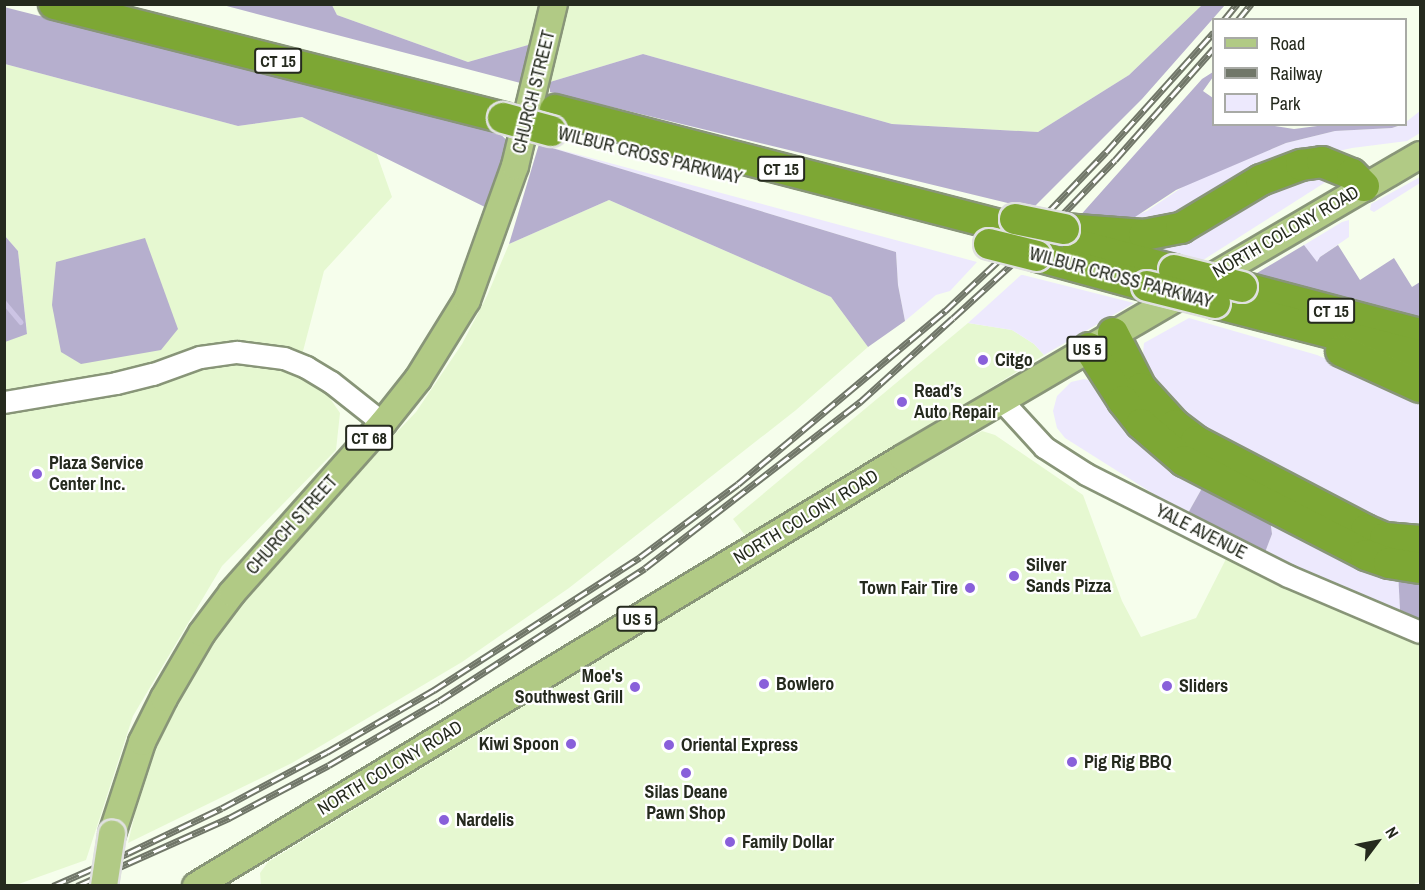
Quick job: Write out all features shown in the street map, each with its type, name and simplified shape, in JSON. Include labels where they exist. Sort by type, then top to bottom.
[{"type":"highway","name":"WILBUR CROSS PARKWAY","points":[[54,4],[505,108]]},
{"type":"highway","name":"WILBUR CROSS PARKWAY","points":[[138,4],[553,121],[1004,230]]},
{"type":"highway","name":"WILBUR CROSS PARKWAY","points":[[553,121],[880,195],[1004,230]]},
{"type":"highway","points":[[1004,230],[1052,241],[1144,235],[1181,228],[1261,180],[1301,165],[1322,162],[1352,174],[1364,186]]},
{"type":"highway","name":"WILBUR CROSS PARKWAY","points":[[1052,241],[1174,270],[1243,298],[1420,356]]},
{"type":"highway","name":"WILBUR CROSS PARKWAY","points":[[1052,241],[1147,286],[1215,303],[1243,298],[1420,334]]},
{"type":"highway","points":[[1243,298],[1420,387]]},
{"type":"highway","points":[[1101,340],[1163,414],[1196,441],[1366,530],[1403,542],[1420,541]]},
{"type":"highway","points":[[1101,340],[1123,401],[1141,423],[1184,461],[1366,555],[1389,563],[1420,568]]},
{"type":"main road","name":"CHURCH STREET","points":[[104,885],[112,834],[142,742],[202,633],[239,585],[383,423],[418,379],[467,300],[515,166],[554,4]]},
{"type":"main road","name":"NORTH COLONY ROAD","points":[[207,883],[1001,400],[1420,155]]},
{"type":"street","points":[[4,402],[116,383],[153,374],[200,357],[237,352],[284,358],[306,367],[331,382],[383,423]]},
{"type":"street","name":"YALE AVENUE","points":[[1001,400],[1044,447],[1086,474],[1288,576],[1420,632]]},
{"type":"shaded area","points":[[223,5],[332,5],[337,15],[468,62],[535,43],[532,86]]},
{"type":"shaded area","points":[[332,5],[544,5],[535,43],[468,62],[337,15]]},
{"type":"shaded area","points":[[569,5],[1202,5],[1129,75],[1038,132],[892,124],[643,54],[550,82]]},
{"type":"shaded area","points":[[1202,5],[1225,5],[1142,99],[1032,209],[550,92],[550,82],[643,54],[892,124],[1038,132],[1129,75]]},
{"type":"shaded area","points":[[4,7],[498,132],[511,144],[491,210],[302,117],[238,126],[5,64]]},
{"type":"shaded area","points":[[5,64],[238,126],[302,117],[376,152],[392,197],[324,271],[297,374],[327,394],[340,413],[336,450],[222,566],[133,716],[86,860],[13,886],[4,885],[4,342],[27,333],[18,251],[5,236]]},
{"type":"shaded area","points":[[1212,73],[1212,78],[1203,91],[1212,97],[1212,126],[1274,126],[1294,129],[1317,126],[1398,126],[1335,131],[1286,143],[1176,190],[1135,217],[1124,220],[1078,218],[1202,79]]},
{"type":"shaded area","points":[[539,144],[896,252],[898,285],[905,321],[868,347],[831,297],[609,200],[509,244]]},
{"type":"shaded area","points":[[609,200],[831,297],[868,347],[796,410],[569,588],[462,662],[292,763],[128,843],[142,784],[162,726],[215,641],[259,577],[416,412],[462,344],[487,296],[509,244]]},
{"type":"shaded area","points":[[5,236],[18,251],[27,334],[5,342]]},
{"type":"shaded area","points":[[145,238],[178,329],[161,350],[81,364],[61,352],[52,305],[56,262]]},
{"type":"shaded area","points":[[1304,245],[1317,262],[1320,257],[1338,245],[1360,280],[1394,258],[1412,287],[1420,282],[1420,317],[1252,276]]},
{"type":"shaded area","points":[[968,323],[1012,330],[1034,344],[1044,355],[747,538],[733,519]]},
{"type":"shaded area","points":[[982,431],[995,435],[1083,495],[1122,601],[1141,637],[1196,618],[1226,559],[1420,641],[1420,882],[1411,885],[261,886],[260,873],[268,862],[874,493]]},
{"type":"shaded area","points":[[1206,481],[1269,511],[1272,534],[1264,555],[1187,515]]},
{"type":"shaded area","points":[[1398,571],[1420,571],[1420,619],[1400,610]]},
{"type":"green space","points":[[1420,111],[1420,133],[1407,141],[1352,148],[1312,157],[1161,224],[1124,220],[1147,211],[1187,184],[1286,143],[1335,131],[1407,126],[1407,121]]},
{"type":"green space","points":[[539,144],[977,262],[950,291],[936,295],[905,321],[898,285],[896,252]]},
{"type":"green space","points":[[1310,173],[1332,178],[1200,262],[1141,245],[1258,192]]},
{"type":"green space","points":[[1420,177],[1420,183],[1374,212],[1370,210],[1371,204]]},
{"type":"green space","points":[[1349,220],[1349,237],[1320,257],[1317,263],[1304,245]]},
{"type":"green space","points":[[1021,275],[1134,303],[1044,355],[1034,344],[1012,330],[968,323]]},
{"type":"green space","points":[[1189,318],[1317,355],[1420,398],[1420,534],[1397,532],[1210,434],[1155,390],[1142,361],[1144,343]]},
{"type":"green space","points":[[1084,379],[1095,381],[1206,481],[1187,515],[1065,438],[1057,428],[1053,411],[1057,396],[1071,382]]},
{"type":"green space","points":[[1269,511],[1398,571],[1400,610],[1264,555],[1272,534]]},
{"type":"waterway","points":[[4,302],[21,322]]},
{"type":"railway","points":[[1226,18],[1237,4]]},
{"type":"railway","points":[[1240,18],[1251,4]]},
{"type":"railway","points":[[53,886],[222,808],[327,752],[434,690],[640,557],[738,484],[945,311],[1029,232],[1106,152],[1212,34]]},
{"type":"railway","points":[[77,886],[229,818],[329,765],[439,701],[645,568],[860,402],[953,318],[1035,243],[1115,160],[1212,50]]},
{"type":"place","name":"Citgo","points":[[983,360]]},
{"type":"place","name":"Read’s Auto Repair","points":[[902,402]]},
{"type":"place","name":"Plaza Service Center Inc.","points":[[37,474]]},
{"type":"place","name":"Silver Sands Pizza","points":[[1014,576]]},
{"type":"place","name":"Town Fair Tire","points":[[970,588]]},
{"type":"place","name":"Bowlero","points":[[764,684]]},
{"type":"place","name":"Sliders","points":[[1167,686]]},
{"type":"place","name":"Moe's Southwest Grill","points":[[635,687]]},
{"type":"place","name":"Kiwi Spoon","points":[[571,744]]},
{"type":"place","name":"Oriental Express","points":[[669,745]]},
{"type":"place","name":"Pig Rig BBQ","points":[[1072,762]]},
{"type":"place","name":"Silas Deane Pawn Shop","points":[[686,773]]},
{"type":"place","name":"Nardelis","points":[[444,820]]},
{"type":"place","name":"Family Dollar","points":[[730,842]]}]
